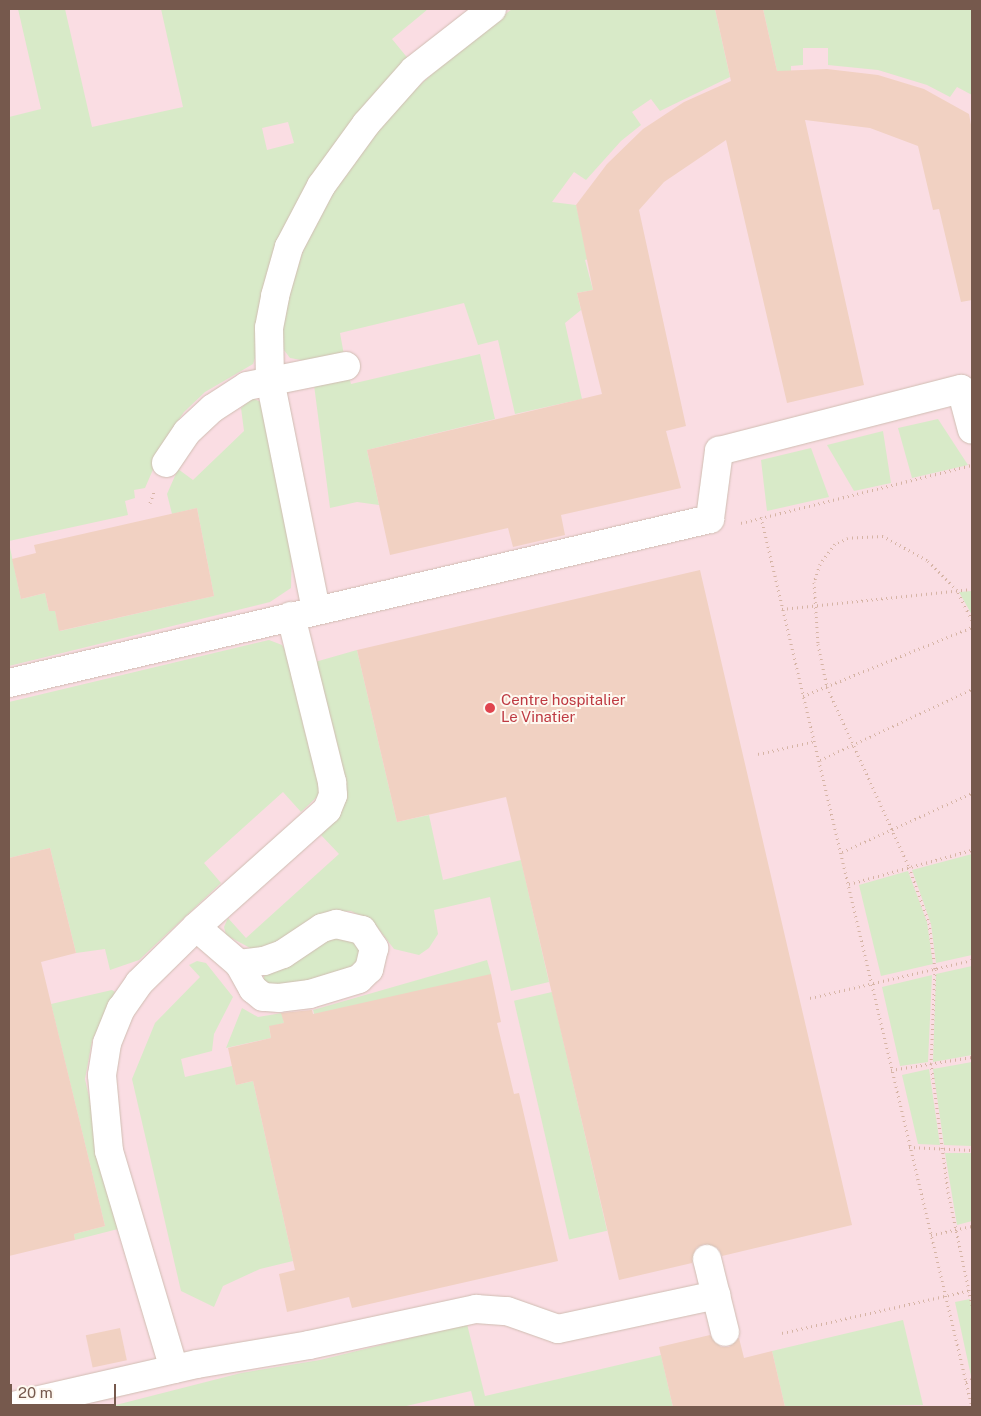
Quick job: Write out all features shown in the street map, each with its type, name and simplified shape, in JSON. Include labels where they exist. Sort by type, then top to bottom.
[{"type":"lane","points":[[174,1369],[109,1151],[102,1075],[107,1043],[121,1009],[139,983],[196,926],[327,810],[333,795],[303,613],[270,380],[269,328],[275,296],[289,247],[321,186],[366,124],[414,70],[492,9]]},
{"type":"lane","points":[[166,463],[187,432],[213,408],[247,386],[346,366]]},
{"type":"lane","points":[[9,683],[710,519],[719,451],[961,389],[972,430]]},
{"type":"lane","points":[[196,926],[239,964]]},
{"type":"lane","points":[[707,1259],[725,1332]]},
{"type":"lane","points":[[9,1407],[174,1369],[309,1346],[476,1309],[507,1311],[558,1329],[716,1295]]},
{"type":"path","points":[[710,519],[739,523],[972,465]]},
{"type":"path","points":[[761,517],[842,852],[909,1147],[972,1407]]},
{"type":"path","points":[[972,620],[956,590],[927,560],[884,536],[848,538],[826,552],[814,582],[814,605],[827,686],[851,746],[909,867],[929,923],[935,969],[931,1063],[942,1148],[956,1230],[972,1304]]},
{"type":"path","points":[[782,608],[972,589]]},
{"type":"path","points":[[803,696],[972,627]]},
{"type":"path","points":[[820,760],[972,689]]},
{"type":"path","points":[[758,754],[815,741]]},
{"type":"path","points":[[842,852],[972,793]]},
{"type":"path","points":[[849,884],[972,850]]},
{"type":"path","points":[[810,998],[972,960]]},
{"type":"path","points":[[891,1070],[972,1057]]},
{"type":"path","points":[[909,1147],[972,1150]]},
{"type":"path","points":[[931,1235],[972,1226]]},
{"type":"path","points":[[782,1333],[970,1290]]},
{"type":"path","points":[[966,1382],[972,1378]]},
{"type":"shaded area","name":"Centre hospitalier Le Vinatier","points":[[9,9],[972,9],[972,1407],[9,1407]]},
{"type":"green space","points":[[18,9],[65,9],[92,127],[183,107],[161,9],[428,9],[392,39],[410,61],[315,179],[253,364],[205,392],[184,412],[168,435],[145,488],[134,490],[135,498],[125,501],[128,515],[9,541],[9,117],[41,109]],"holes":[[[288,122],[294,143],[267,150],[262,128]]]},
{"type":"green space","points":[[512,9],[715,9],[730,77],[660,111],[651,99],[632,112],[641,125],[621,141],[586,180],[574,172],[552,202],[576,205],[589,259],[585,260],[593,290],[577,293],[581,310],[565,323],[582,399],[515,414],[498,340],[478,345],[464,303],[340,333],[344,355],[307,361],[290,358],[281,346],[282,325],[293,279],[308,237],[339,182],[368,139],[408,96],[456,52]]},
{"type":"green space","points":[[763,9],[972,9],[972,95],[957,87],[950,97],[927,85],[878,70],[828,65],[828,48],[803,48],[803,65],[791,66],[791,71],[777,71]]},
{"type":"green space","points":[[480,354],[495,419],[367,450],[379,505],[357,502],[330,508],[314,385],[349,377],[351,384]]},
{"type":"green space","points":[[252,398],[261,402],[292,547],[291,588],[270,602],[9,666],[9,543],[21,599],[45,593],[49,611],[55,611],[60,631],[214,596],[197,508],[172,514],[167,494],[178,469],[193,480],[244,431],[241,408]]},
{"type":"green space","points":[[938,419],[968,465],[912,478],[898,428]]},
{"type":"green space","points":[[883,431],[891,483],[854,491],[827,445]]},
{"type":"green space","points":[[811,448],[829,497],[767,511],[761,460]]},
{"type":"green space","points":[[972,591],[972,615],[959,592]]},
{"type":"green space","points":[[269,640],[282,645],[288,655],[320,791],[318,796],[301,812],[283,792],[204,863],[221,883],[139,960],[110,970],[105,949],[76,953],[50,848],[9,858],[9,702]]},
{"type":"green space","points":[[357,650],[397,822],[429,815],[443,880],[521,860],[549,982],[511,991],[490,897],[434,910],[438,934],[429,948],[419,955],[394,949],[374,923],[351,911],[334,912],[280,945],[252,949],[226,935],[224,927],[228,918],[246,938],[339,854],[321,835],[336,819],[315,662]]},
{"type":"green space","points":[[972,854],[972,955],[936,963],[931,924],[912,870]]},
{"type":"green space","points":[[908,871],[927,922],[933,964],[881,976],[859,885]]},
{"type":"green space","points":[[342,934],[363,946],[353,973],[273,987],[263,981],[264,976],[318,940]]},
{"type":"green space","points":[[487,960],[491,974],[317,1024],[313,1010]]},
{"type":"green space","points":[[197,961],[206,963],[233,997],[214,1034],[212,1051],[181,1059],[185,1077],[232,1066],[236,1085],[253,1081],[293,1261],[260,1269],[223,1286],[214,1307],[181,1291],[132,1079],[155,1023],[200,977],[189,965]]},
{"type":"green space","points":[[972,966],[972,1055],[933,1062],[936,974]]},
{"type":"green space","points":[[932,975],[928,1062],[900,1066],[882,987]]},
{"type":"green space","points":[[112,990],[115,992],[92,1041],[85,1079],[118,1229],[75,1240],[74,1234],[105,1226],[51,1004]]},
{"type":"green space","points":[[552,992],[607,1231],[569,1239],[514,1001]]},
{"type":"green space","points":[[242,1008],[258,1017],[282,1013],[284,1023],[269,1027],[271,1038],[226,1048]]},
{"type":"green space","points":[[972,1062],[972,1146],[944,1145],[933,1069]]},
{"type":"green space","points":[[929,1069],[940,1145],[918,1144],[902,1075]]},
{"type":"green space","points":[[945,1153],[972,1153],[972,1221],[957,1225]]},
{"type":"green space","points":[[970,1299],[972,1309],[971,1376],[955,1302]]},
{"type":"green space","points":[[903,1320],[923,1405],[785,1407],[772,1351]]},
{"type":"green space","points":[[467,1324],[485,1396],[661,1355],[673,1407],[475,1407],[471,1391],[402,1407],[108,1407],[241,1373],[320,1360]]},
{"type":"building","points":[[715,9],[763,9],[777,71],[827,69],[878,75],[924,89],[969,114],[972,130],[972,300],[961,302],[939,209],[933,210],[918,146],[870,128],[805,120],[864,385],[787,403],[726,140],[664,182],[639,210],[686,426],[666,431],[681,488],[561,515],[565,535],[513,547],[508,528],[390,555],[367,450],[602,394],[577,293],[593,290],[576,205],[607,164],[643,129],[684,102],[731,81]]},
{"type":"building","points":[[197,508],[214,596],[59,631],[55,611],[49,611],[45,593],[21,599],[12,559],[36,553],[34,545]]},
{"type":"building","points":[[700,570],[852,1225],[722,1256],[718,1248],[704,1244],[696,1248],[692,1263],[619,1280],[506,797],[397,822],[357,650]]},
{"type":"building","points":[[50,848],[76,953],[41,962],[105,1226],[74,1234],[75,1240],[9,1256],[9,858]]},
{"type":"building","points":[[491,974],[501,1022],[497,1023],[514,1094],[519,1093],[558,1261],[352,1308],[349,1297],[287,1312],[279,1274],[295,1270],[253,1081],[236,1085],[228,1048],[271,1038],[269,1026],[284,1023],[281,1013],[312,1010],[313,1014]]},
{"type":"building","points":[[120,1328],[127,1360],[93,1368],[86,1335]]},
{"type":"building","points":[[710,1335],[721,1347],[729,1347],[739,1338],[744,1358],[772,1351],[785,1407],[673,1407],[659,1347]]},
{"type":"place","name":"Centre hospitalier Le Vinatier","points":[[490,708]]}]
